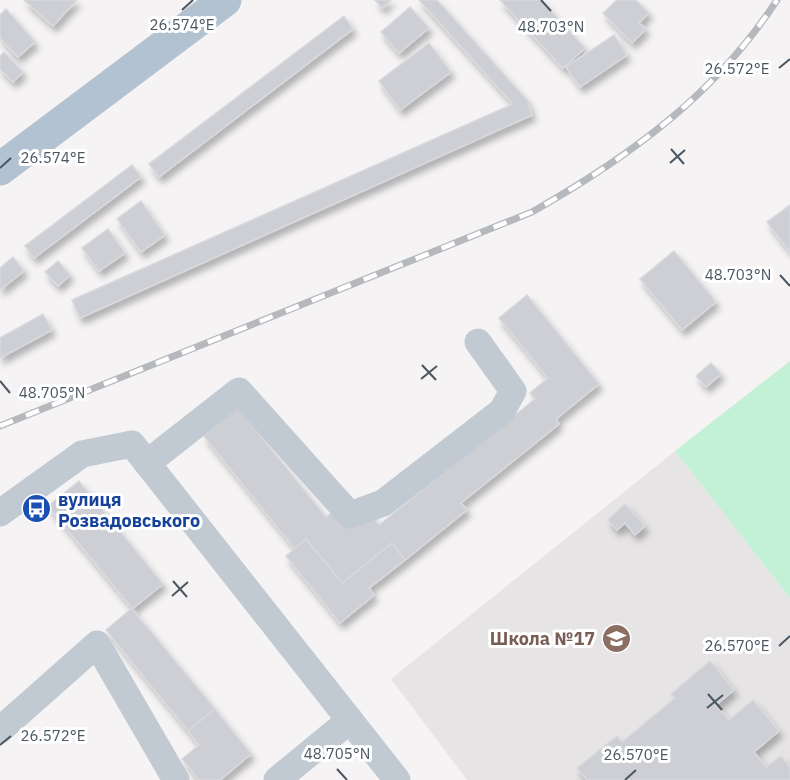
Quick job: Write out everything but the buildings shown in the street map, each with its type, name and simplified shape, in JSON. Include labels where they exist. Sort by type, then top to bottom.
[{"type":"main road","points":[[0,169],[225,0]]},
{"type":"street","points":[[147,463],[239,391],[350,515],[383,503],[502,411],[513,391],[478,342]]},
{"type":"street","points":[[0,513],[82,454],[132,444],[397,780]]},
{"type":"street","points":[[0,730],[97,645],[176,780]]},
{"type":"street","points":[[277,780],[350,720]]},
{"type":"shaded area","name":"Школа №17","points":[[675,451],[790,598],[790,780],[467,780],[391,679]]},
{"type":"green space","points":[[790,361],[790,598],[675,451]]},
{"type":"railway","points":[[0,426],[532,212],[602,169],[668,121],[726,65],[753,34],[777,0]]},
{"type":"place","name":"вулиця Розвадовського","points":[[37,509]]},
{"type":"place","name":"Школа №17","points":[[616,638]]}]
